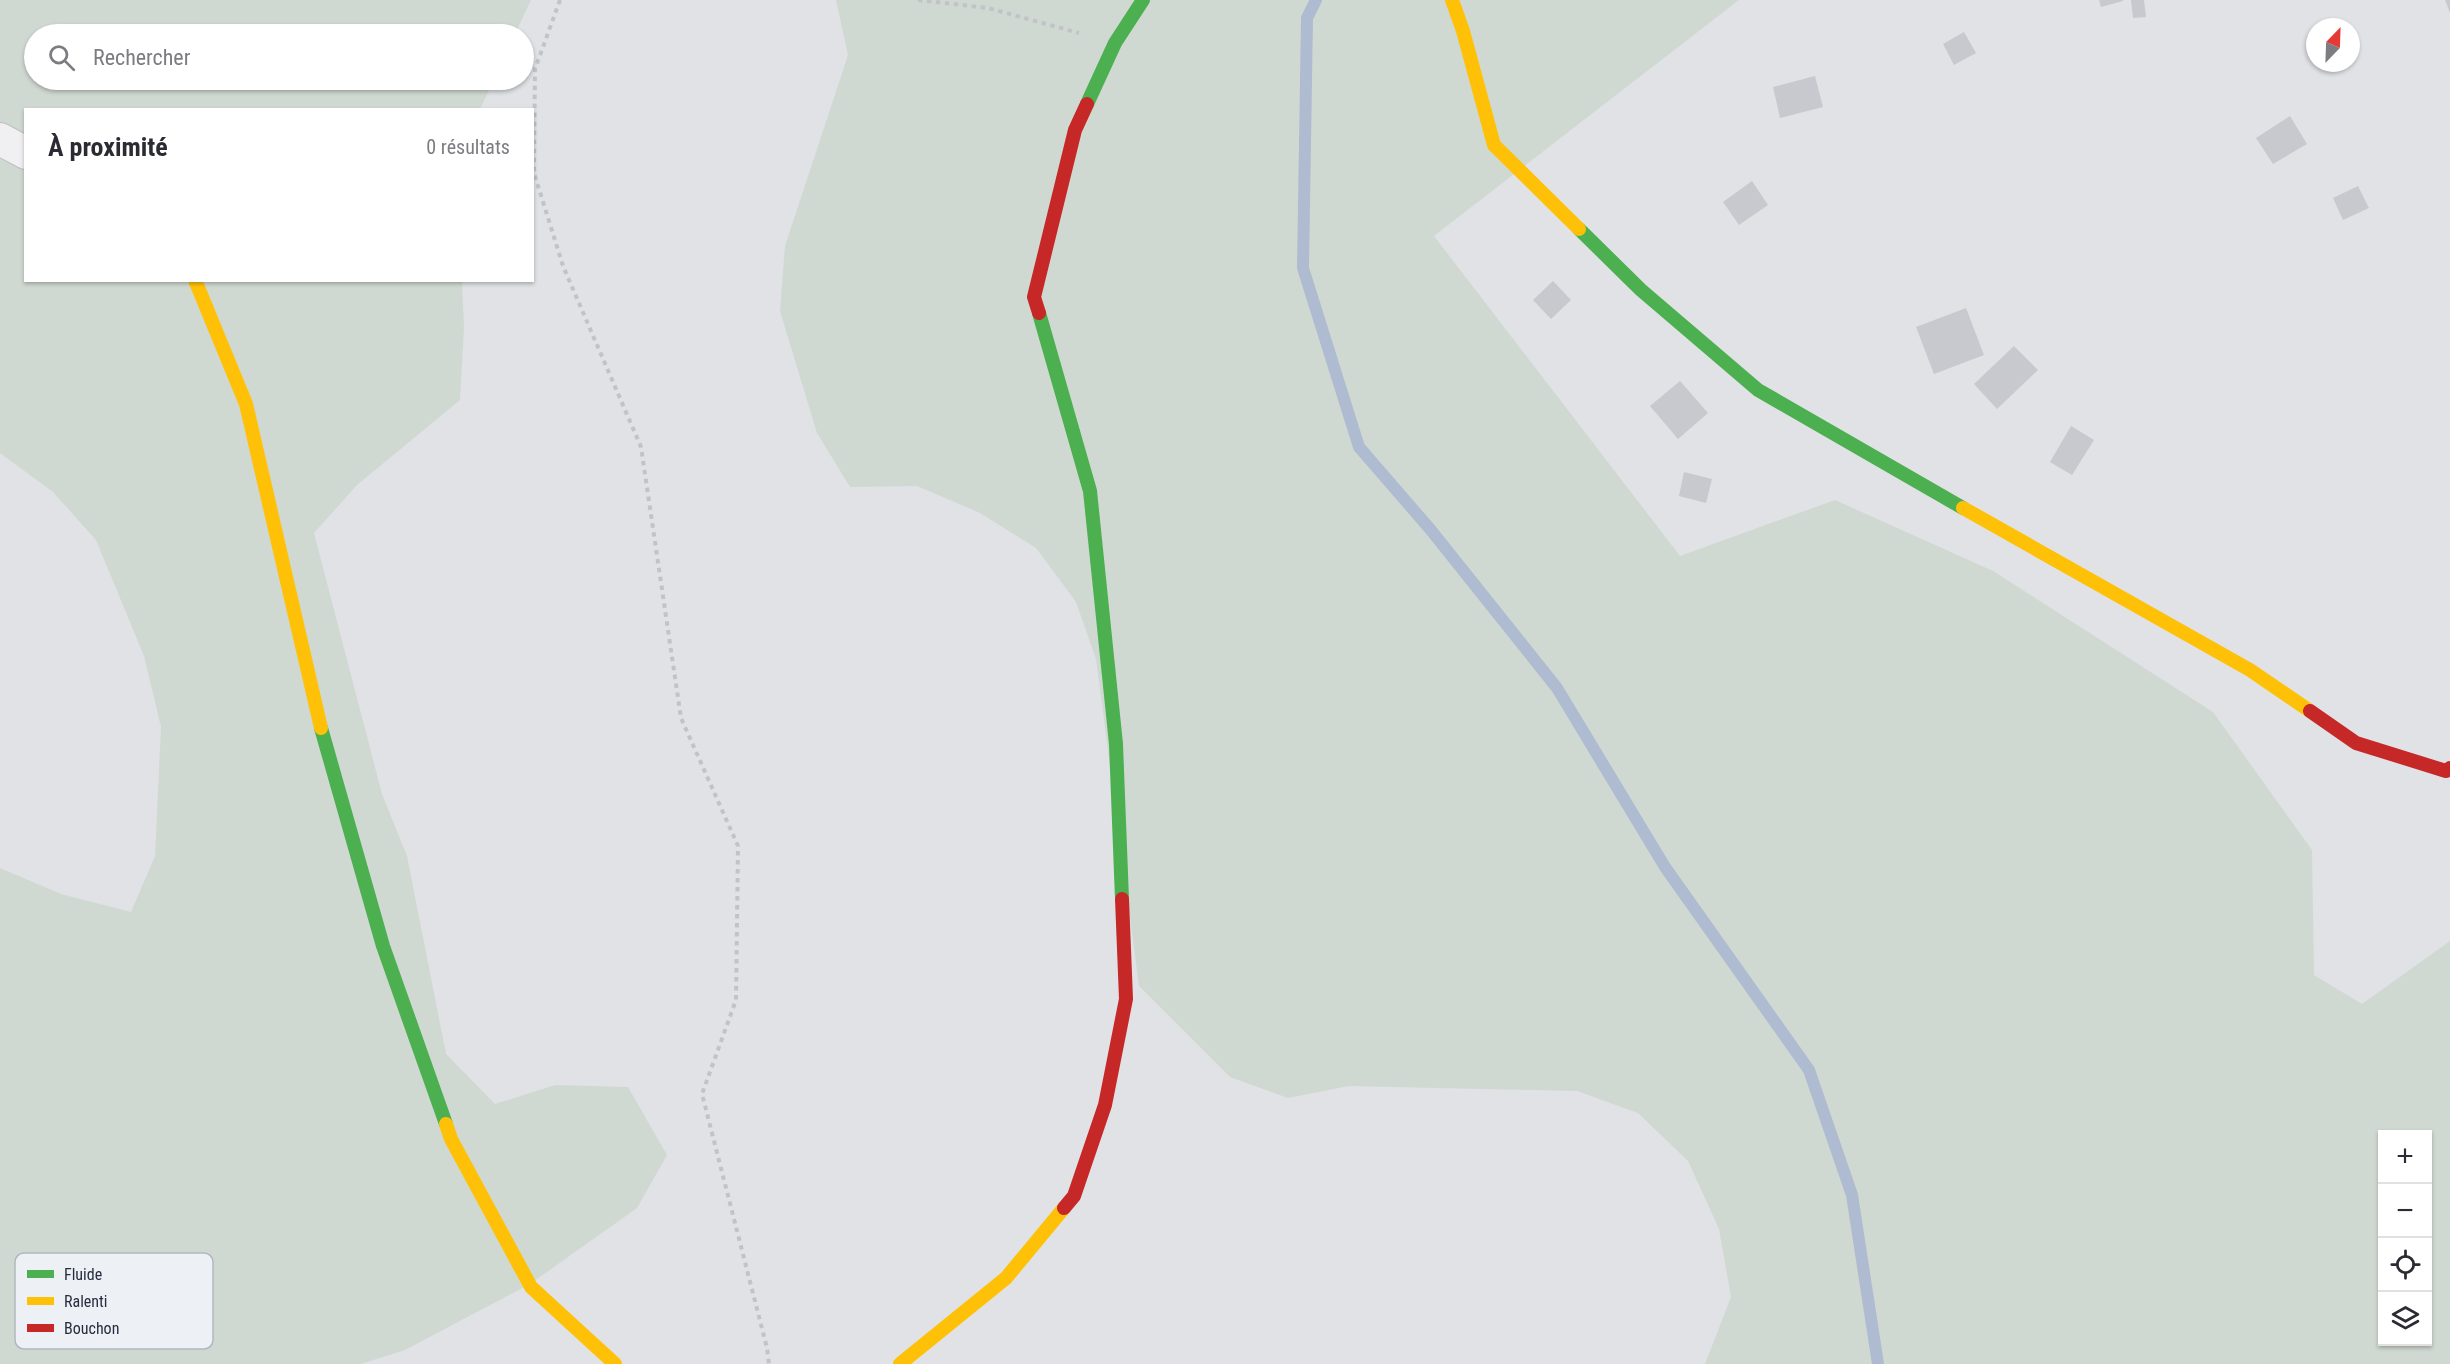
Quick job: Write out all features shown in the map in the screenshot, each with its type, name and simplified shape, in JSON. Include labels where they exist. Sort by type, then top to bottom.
[{"type":"street","points":[[900,1364],[1006,1278],[1074,1196],[1105,1105],[1126,999],[1116,744],[1089,492],[1034,297],[1076,130],[1114,43],[1143,0]]},
{"type":"street","points":[[1452,0],[1463,31],[1494,145],[1641,290],[1758,390],[2023,543],[2250,670],[2356,743],[2446,771],[2450,768]]},
{"type":"street","points":[[0,139],[24,152]]},
{"type":"street","points":[[196,282],[246,404],[314,705],[383,945],[451,1139],[531,1287],[615,1364]]},
{"type":"path","points":[[560,0],[536,69],[534,173],[563,266],[641,447],[681,718],[738,846],[736,1000],[702,1094],[767,1348],[768,1364]]},
{"type":"path","points":[[918,0],[988,8],[1114,43]]},
{"type":"shaded area","points":[[0,0],[531,0],[520,24],[24,24],[24,90],[489,90],[480,108],[24,108],[24,282],[462,282],[464,328],[460,400],[357,485],[314,533],[382,794],[407,856],[446,1054],[495,1104],[555,1085],[628,1087],[667,1155],[637,1208],[530,1284],[405,1350],[361,1364],[0,1364],[0,868],[61,894],[131,912],[155,856],[161,727],[144,656],[96,540],[53,492],[0,453]]},
{"type":"shaded area","points":[[836,0],[1739,0],[1434,236],[1680,556],[1835,500],[1993,571],[2213,712],[2312,850],[2314,975],[2362,1004],[2450,941],[2450,1364],[1705,1364],[1731,1297],[1719,1229],[1688,1161],[1638,1113],[1577,1091],[1349,1086],[1288,1098],[1230,1077],[1139,986],[1096,659],[1076,602],[1036,548],[980,513],[917,486],[850,487],[817,433],[780,311],[785,246],[848,55]]},
{"type":"building","points":[[2099,0],[2123,0],[2123,1],[2101,7]]},
{"type":"building","points":[[2131,0],[2144,0],[2146,17],[2133,18]]},
{"type":"building","points":[[2445,0],[2450,0],[2450,13]]},
{"type":"building","points":[[1964,32],[1976,53],[1954,65],[1943,44]]},
{"type":"building","points":[[1815,76],[1823,107],[1780,118],[1773,87]]},
{"type":"building","points":[[2290,116],[2307,144],[2273,164],[2256,138]]},
{"type":"building","points":[[1752,181],[1768,205],[1739,225],[1723,202]]},
{"type":"building","points":[[2358,186],[2369,208],[2343,220],[2333,198]]},
{"type":"building","points":[[1553,281],[1571,300],[1551,319],[1533,300]]},
{"type":"building","points":[[1966,308],[1984,355],[1934,374],[1916,327]]},
{"type":"building","points":[[2014,346],[2038,370],[1997,409],[1974,384]]},
{"type":"building","points":[[1680,381],[1708,413],[1678,439],[1650,406]]},
{"type":"building","points":[[2071,426],[2094,440],[2072,475],[2050,462]]},
{"type":"building","points":[[1684,472],[1712,479],[1706,503],[1679,496]]},
{"type":"waterway","points":[[1316,0],[1307,18],[1303,268],[1359,447],[1430,529],[1557,688],[1665,867],[1809,1070],[1852,1195],[1878,1364]]},
{"type":"traffic: fast","points":[[1087,104],[1115,43],[1143,0]]},
{"type":"traffic: fast","points":[[1579,229],[1641,290],[1758,390],[1963,508]]},
{"type":"traffic: fast","points":[[1039,313],[1090,491],[1116,744],[1122,899]]},
{"type":"traffic: fast","points":[[321,728],[383,946],[446,1124]]},
{"type":"traffic: slow","points":[[1452,0],[1463,31],[1494,145],[1579,229]]},
{"type":"traffic: slow","points":[[196,282],[246,404],[321,728]]},
{"type":"traffic: slow","points":[[1963,508],[2250,670],[2310,711]]},
{"type":"traffic: slow","points":[[446,1124],[451,1139],[531,1287],[615,1364]]},
{"type":"traffic: slow","points":[[900,1364],[1006,1278],[1064,1208]]},
{"type":"traffic: jam","points":[[1039,313],[1034,297],[1075,130],[1087,104]]},
{"type":"traffic: jam","points":[[2310,711],[2356,743],[2446,771],[2450,768]]},
{"type":"traffic: jam","points":[[1064,1208],[1074,1196],[1105,1105],[1126,999],[1122,899]]}]
